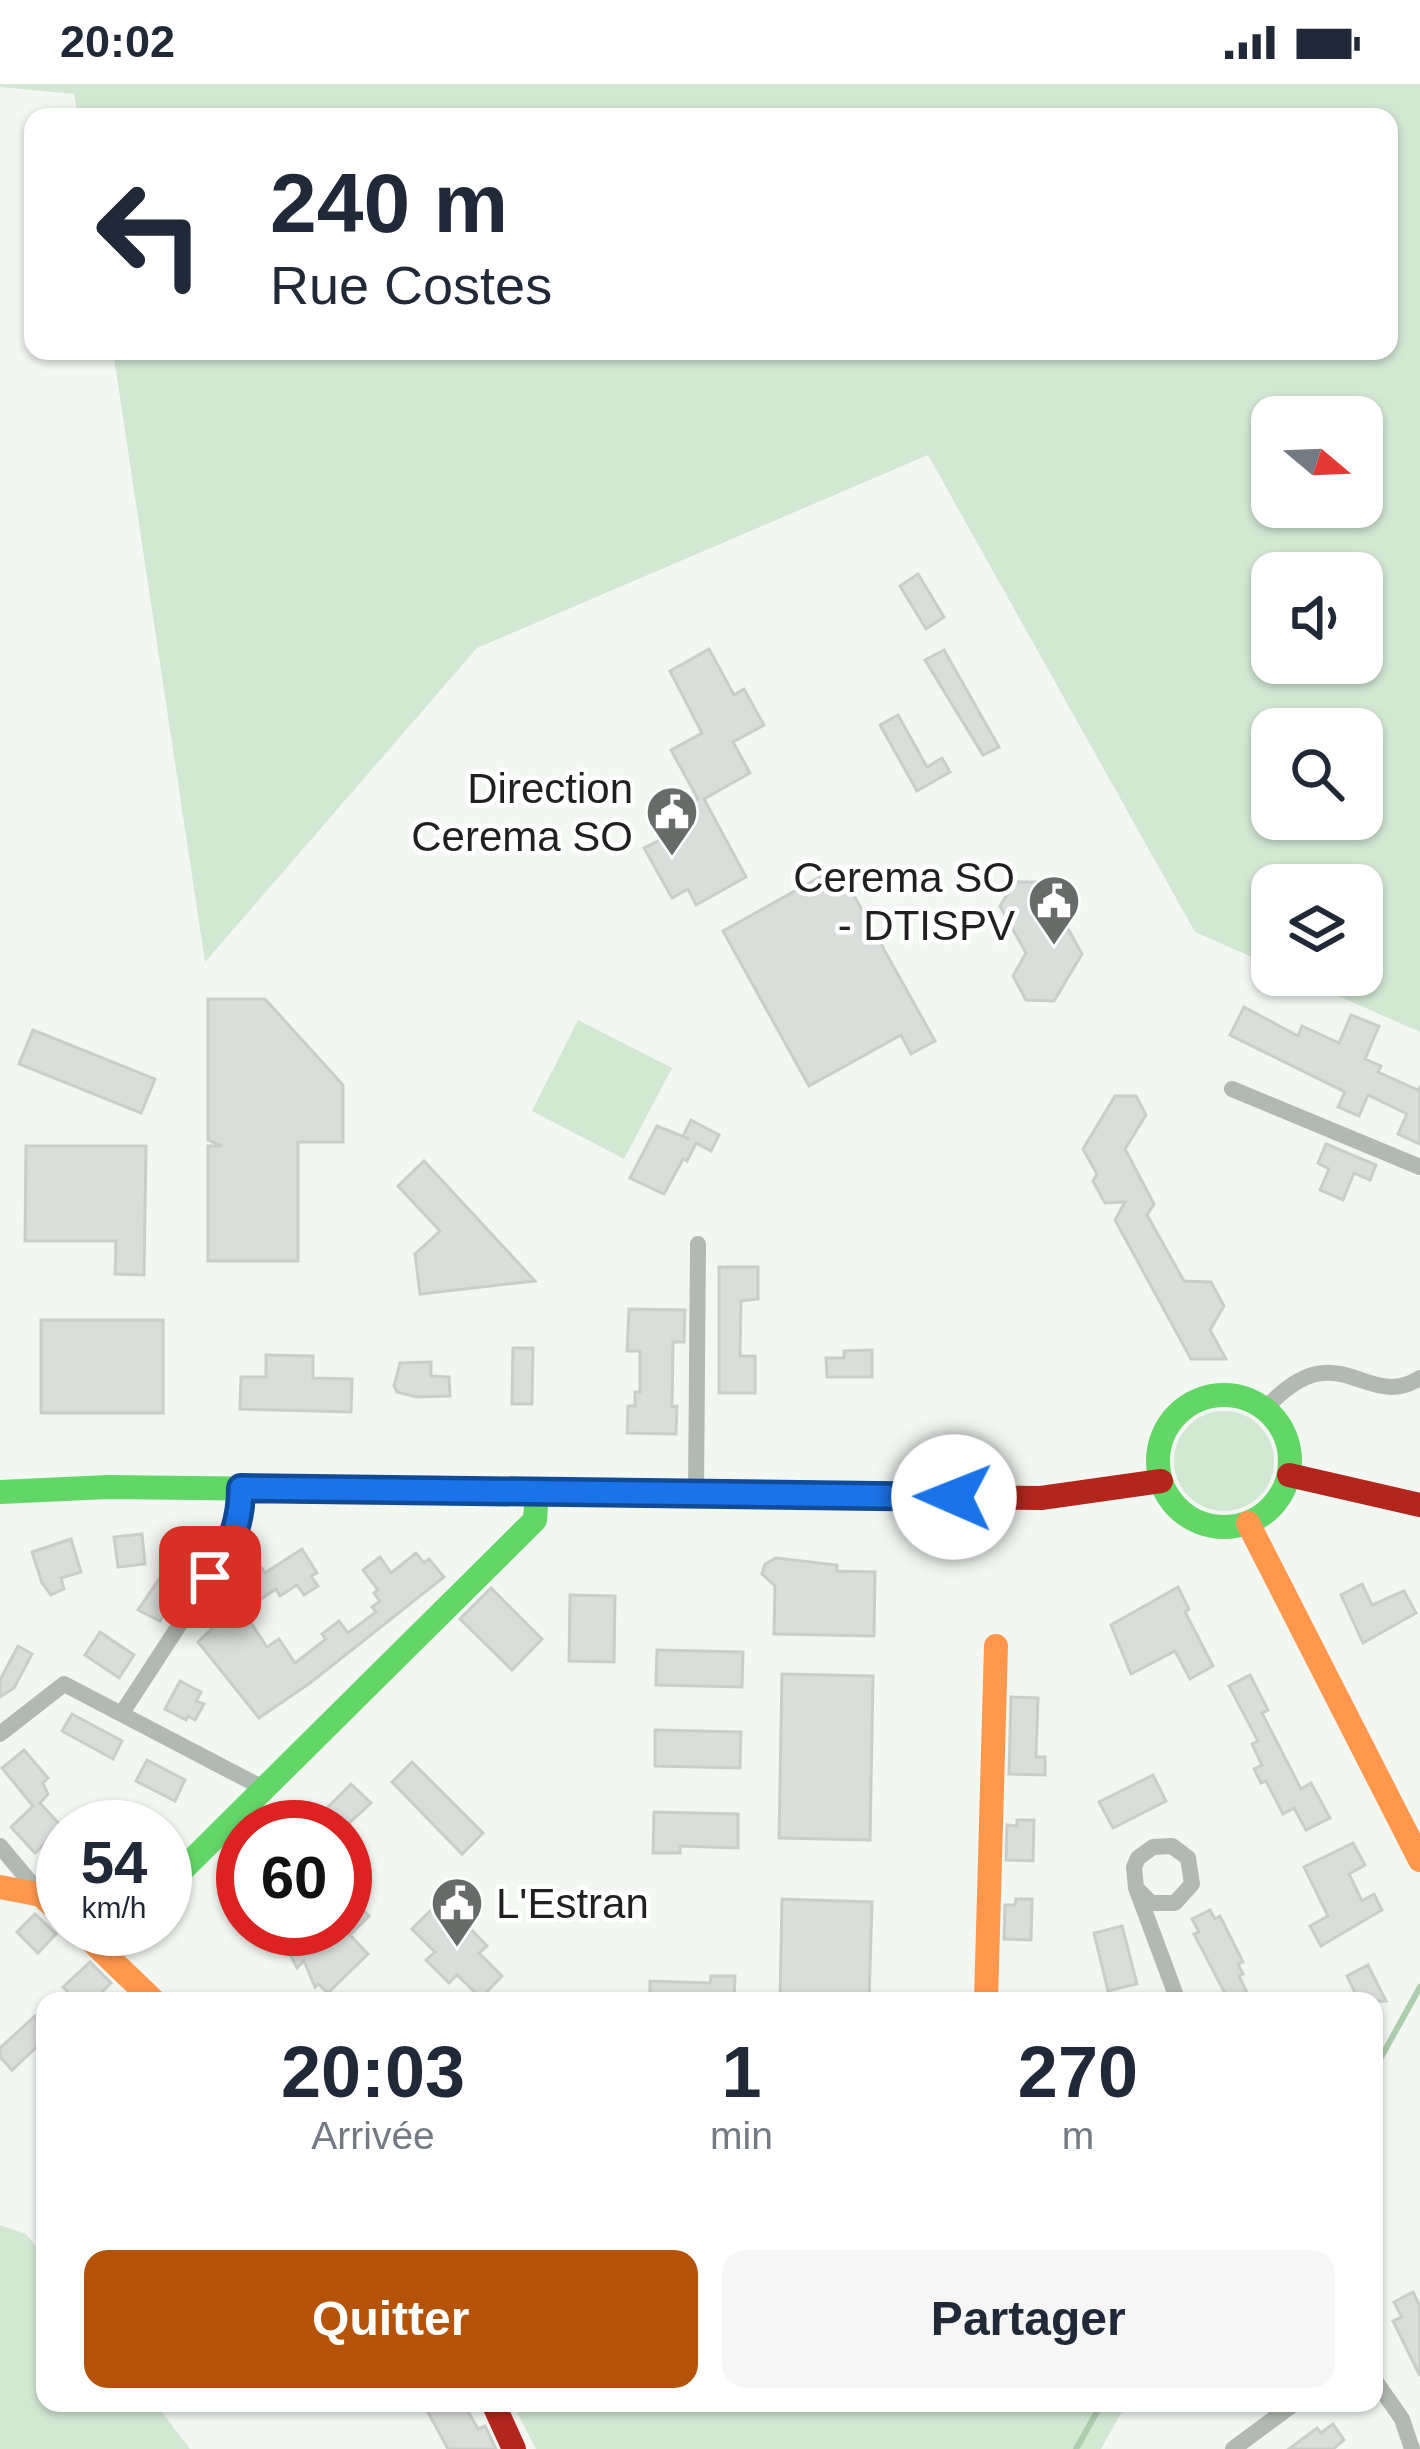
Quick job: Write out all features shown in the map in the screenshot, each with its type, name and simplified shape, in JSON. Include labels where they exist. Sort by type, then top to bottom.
[{"type":"main road","points":[[1223,1395],[1245,1398],[1265,1409],[1287,1438],[1289,1474],[1267,1512],[1248,1523],[1206,1525],[1186,1516],[1171,1501],[1161,1481],[1161,1444],[1181,1412],[1200,1400],[1223,1395]]},
{"type":"main road","points":[[1289,1474],[1420,1505]]},
{"type":"main road","points":[[0,1492],[79,1486],[1041,1498],[1161,1481]]},
{"type":"main road","points":[[192,1860],[535,1520],[537,1491]]},
{"type":"main road","points":[[1248,1523],[1420,1860]]},
{"type":"main road","points":[[986,1992],[996,1646]]},
{"type":"main road","points":[[0,1888],[36,1894]]},
{"type":"main road","points":[[108,1956],[145,1992]]},
{"type":"main road","points":[[497,2412],[514,2449]]},
{"type":"street","points":[[1232,1089],[1420,1166]]},
{"type":"street","points":[[696,1492],[698,1244]]},
{"type":"street","points":[[1265,1409],[1288,1385],[1310,1373],[1333,1371],[1383,1386],[1420,1378]]},
{"type":"street","points":[[122,1713],[232,1544],[241,1512],[241,1488]]},
{"type":"street","points":[[0,1734],[64,1684],[263,1788]]},
{"type":"street","points":[[0,1846],[36,1889]]},
{"type":"street","points":[[1136,1888],[1175,1992]]},
{"type":"street","points":[[1383,2392],[1402,2419],[1412,2449]]},
{"type":"street","points":[[1233,2449],[1283,2412]]},
{"type":"green space","points":[[0,84],[1420,84],[1420,1032],[1339,996],[1383,996],[1383,864],[1251,864],[1251,957],[1195,932],[928,455],[477,648],[205,962],[114,360],[1398,360],[1398,108],[76,108],[74,94]]},
{"type":"green space","points":[[578,1020],[672,1068],[624,1159],[532,1111]]},
{"type":"green space","points":[[1224,1411],[1243,1414],[1260,1425],[1271,1442],[1271,1480],[1260,1497],[1243,1508],[1224,1511],[1205,1508],[1188,1497],[1177,1480],[1174,1461],[1177,1442],[1188,1425],[1205,1414]]},
{"type":"green space","points":[[0,2225],[26,2234],[36,2247],[36,2412],[162,2412],[190,2449],[0,2449]]},
{"type":"green space","points":[[517,2412],[1122,2412],[1101,2449],[536,2449]]},
{"type":"building","points":[[918,574],[944,617],[926,629],[900,586]]},
{"type":"building","points":[[709,649],[734,695],[744,689],[764,725],[733,742],[750,773],[704,799],[746,877],[696,905],[688,889],[672,898],[644,848],[660,840],[652,826],[698,799],[671,750],[702,733],[670,671]]},
{"type":"building","points":[[944,650],[999,747],[983,755],[925,660]]},
{"type":"building","points":[[898,715],[927,767],[942,758],[950,772],[917,791],[880,725]]},
{"type":"building","points":[[838,867],[935,1041],[911,1054],[901,1035],[809,1086],[723,931]]},
{"type":"building","name":"Cerema SO - DTISPV","points":[[1015,882],[1042,882],[1082,954],[1054,1001],[1026,1000],[1013,976],[1026,953],[1000,906]]},
{"type":"building","points":[[208,999],[265,999],[343,1085],[343,1142],[298,1142],[298,1261],[208,1261],[208,1146],[222,1146],[208,1140]]},
{"type":"building","points":[[1244,1007],[1298,1036],[1302,1026],[1339,1043],[1351,1015],[1379,1026],[1365,1059],[1381,1066],[1378,1072],[1420,1087],[1420,1144],[1398,1134],[1407,1114],[1368,1095],[1359,1116],[1338,1107],[1345,1092],[1230,1035]]},
{"type":"building","points":[[33,1030],[155,1079],[141,1113],[19,1064]]},
{"type":"building","points":[[1115,1096],[1136,1096],[1146,1115],[1125,1149],[1154,1204],[1147,1215],[1184,1281],[1211,1282],[1224,1306],[1210,1330],[1226,1359],[1191,1359],[1115,1220],[1125,1202],[1105,1203],[1093,1181],[1097,1174],[1083,1149]]},
{"type":"building","points":[[691,1120],[719,1135],[711,1151],[696,1143],[664,1194],[630,1178],[657,1126],[689,1139],[683,1136]]},
{"type":"building","points":[[1326,1144],[1376,1165],[1370,1180],[1354,1173],[1343,1200],[1320,1190],[1329,1169],[1318,1163]]},
{"type":"building","points":[[26,1146],[146,1146],[144,1275],[115,1274],[116,1241],[25,1241]]},
{"type":"building","points":[[424,1161],[535,1281],[420,1294],[415,1254],[440,1231],[398,1186]]},
{"type":"building","points":[[719,1267],[758,1267],[758,1299],[741,1301],[740,1356],[755,1356],[755,1393],[719,1393]]},
{"type":"building","points":[[629,1309],[685,1310],[684,1342],[673,1342],[676,1434],[627,1433],[628,1406],[635,1406],[635,1392],[640,1392],[640,1351],[627,1351]]},
{"type":"building","points":[[41,1320],[163,1320],[163,1413],[41,1413]]},
{"type":"building","points":[[513,1348],[533,1348],[532,1404],[512,1404]]},
{"type":"building","points":[[872,1350],[872,1377],[827,1377],[826,1358],[844,1358],[844,1351]]},
{"type":"building","points":[[266,1355],[313,1356],[313,1378],[352,1379],[351,1412],[240,1409],[241,1377],[266,1377]]},
{"type":"building","points":[[431,1362],[431,1376],[449,1377],[450,1396],[397,1392],[394,1386],[400,1363]]},
{"type":"building","points":[[142,1534],[145,1564],[118,1567],[114,1537]]},
{"type":"building","points":[[71,1539],[81,1572],[61,1578],[64,1589],[51,1595],[32,1552]]},
{"type":"building","points":[[302,1549],[317,1573],[311,1576],[318,1586],[304,1595],[297,1585],[280,1596],[276,1589],[243,1611],[267,1647],[279,1639],[295,1663],[326,1639],[322,1634],[339,1621],[348,1633],[376,1612],[372,1607],[380,1601],[374,1593],[378,1590],[363,1570],[380,1557],[391,1573],[416,1553],[424,1563],[429,1559],[444,1577],[259,1718],[198,1642],[222,1619],[217,1612],[233,1602],[228,1595],[242,1587],[239,1582],[262,1568],[265,1573]]},
{"type":"building","points":[[776,1558],[837,1565],[837,1571],[875,1572],[874,1636],[774,1634],[775,1586],[762,1574],[765,1564]]},
{"type":"building","points":[[176,1562],[190,1571],[160,1621],[138,1610],[166,1569],[170,1571]]},
{"type":"building","points":[[1362,1584],[1372,1605],[1404,1591],[1416,1613],[1363,1643],[1341,1595]]},
{"type":"building","points":[[1178,1587],[1189,1609],[1185,1612],[1213,1666],[1190,1679],[1175,1651],[1131,1674],[1111,1625]]},
{"type":"building","points":[[491,1588],[542,1639],[512,1670],[460,1619]]},
{"type":"building","points":[[570,1595],[615,1596],[614,1662],[569,1661]]},
{"type":"building","points":[[100,1632],[134,1655],[119,1678],[85,1655]]},
{"type":"building","points":[[18,1646],[32,1654],[14,1688],[0,1697],[0,1680]]},
{"type":"building","points":[[657,1650],[743,1652],[742,1687],[656,1685]]},
{"type":"building","points":[[782,1674],[873,1676],[870,1840],[779,1838]]},
{"type":"building","points":[[1250,1675],[1268,1710],[1262,1713],[1301,1789],[1311,1783],[1330,1818],[1306,1830],[1294,1808],[1283,1814],[1254,1769],[1262,1765],[1252,1744],[1258,1741],[1229,1686]]},
{"type":"building","points":[[180,1681],[201,1692],[196,1701],[204,1704],[195,1720],[165,1709]]},
{"type":"building","points":[[1011,1697],[1038,1698],[1036,1757],[1045,1757],[1045,1775],[1009,1774]]},
{"type":"building","points":[[72,1714],[122,1741],[113,1759],[62,1731]]},
{"type":"building","points":[[655,1730],[741,1732],[740,1768],[655,1766]]},
{"type":"building","points":[[24,1750],[48,1778],[43,1783],[48,1794],[36,1800],[35,1853],[11,1827],[33,1806],[2,1768]]},
{"type":"building","points":[[147,1760],[185,1780],[175,1800],[136,1781]]},
{"type":"building","points":[[412,1762],[483,1833],[462,1854],[392,1782]]},
{"type":"building","points":[[1153,1775],[1166,1801],[1113,1828],[1099,1802]]},
{"type":"building","points":[[351,1784],[368,1800],[335,1800]]},
{"type":"building","points":[[654,1812],[738,1814],[738,1848],[680,1846],[680,1853],[653,1853]]},
{"type":"building","points":[[1017,1820],[1034,1820],[1033,1861],[1006,1860],[1007,1825],[1017,1826]]},
{"type":"building","points":[[1353,1843],[1365,1865],[1349,1874],[1362,1901],[1374,1894],[1382,1910],[1321,1946],[1310,1926],[1328,1916],[1304,1867]]},
{"type":"building","points":[[782,1899],[872,1902],[869,1992],[780,1992]]},
{"type":"building","points":[[1016,1899],[1032,1899],[1031,1940],[1004,1939],[1005,1905],[1015,1905]]},
{"type":"building","name":"L'Estran","points":[[435,1906],[458,1929],[465,1923],[487,1946],[479,1953],[502,1976],[487,1992],[475,1992],[457,1975],[449,1983],[426,1960],[435,1952],[412,1929]]},
{"type":"building","points":[[1210,1910],[1215,1919],[1220,1916],[1243,1962],[1238,1964],[1243,1974],[1239,1976],[1247,1992],[1224,1992],[1194,1934],[1199,1932],[1192,1919]]},
{"type":"building","points":[[36,1915],[36,1951],[17,1932]]},
{"type":"building","points":[[1122,1926],[1137,1984],[1108,1991],[1094,1933]]},
{"type":"building","points":[[291,1956],[366,1956],[329,1992],[318,1984],[315,1987],[304,1961],[297,1968]]},
{"type":"building","points":[[90,1962],[111,1983],[102,1992],[68,1992],[63,1987]]},
{"type":"building","points":[[1368,1965],[1382,1992],[1355,1992],[1347,1976]]},
{"type":"building","points":[[711,1976],[735,1976],[734,1992],[650,1992],[650,1981],[710,1983]]},
{"type":"building","points":[[36,2017],[36,2047],[12,2070],[0,2057],[0,2048]]},
{"type":"building","points":[[1413,2292],[1420,2306],[1420,2376],[1393,2321],[1402,2317],[1394,2302]]},
{"type":"building","points":[[428,2412],[468,2412],[478,2429],[485,2426],[496,2449],[448,2449]]},
{"type":"building","points":[[1333,2424],[1344,2440],[1333,2449],[1289,2449],[1317,2428],[1321,2433]]},
{"type":"waterway","points":[[1383,2054],[1420,1987]]},
{"type":"waterway","points":[[1076,2449],[1097,2412]]},
{"type":"traffic: fast","points":[[1224,1395],[1249,1400],[1270,1415],[1285,1436],[1290,1461],[1285,1486],[1270,1507],[1249,1522],[1224,1527],[1199,1522],[1178,1507],[1163,1486],[1158,1461],[1163,1436],[1178,1415],[1199,1400],[1224,1395]]},
{"type":"traffic: fast","points":[[0,1492],[108,1487],[810,1495]]},
{"type":"traffic: fast","points":[[192,1860],[535,1520],[537,1491]]},
{"type":"traffic: slow","points":[[1248,1523],[1420,1860]]},
{"type":"traffic: slow","points":[[986,1992],[996,1646]]},
{"type":"traffic: slow","points":[[0,1887],[36,1894]]},
{"type":"traffic: slow","points":[[107,1956],[145,1992]]},
{"type":"traffic: jam","points":[[1289,1475],[1420,1505]]},
{"type":"traffic: jam","points":[[810,1495],[1041,1498],[1161,1481]]},
{"type":"traffic: jam","points":[[497,2412],[514,2449]]},
{"type":"place","name":"Direction Cerema SO","points":[[672,858]]},
{"type":"place","name":"Cerema SO - DTISPV","points":[[1054,947]]},
{"type":"place","name":"L'Estran","points":[[457,1949]]},
{"type":"route","points":[[210,1577],[232,1544],[241,1512],[241,1488],[954,1497]]}]
